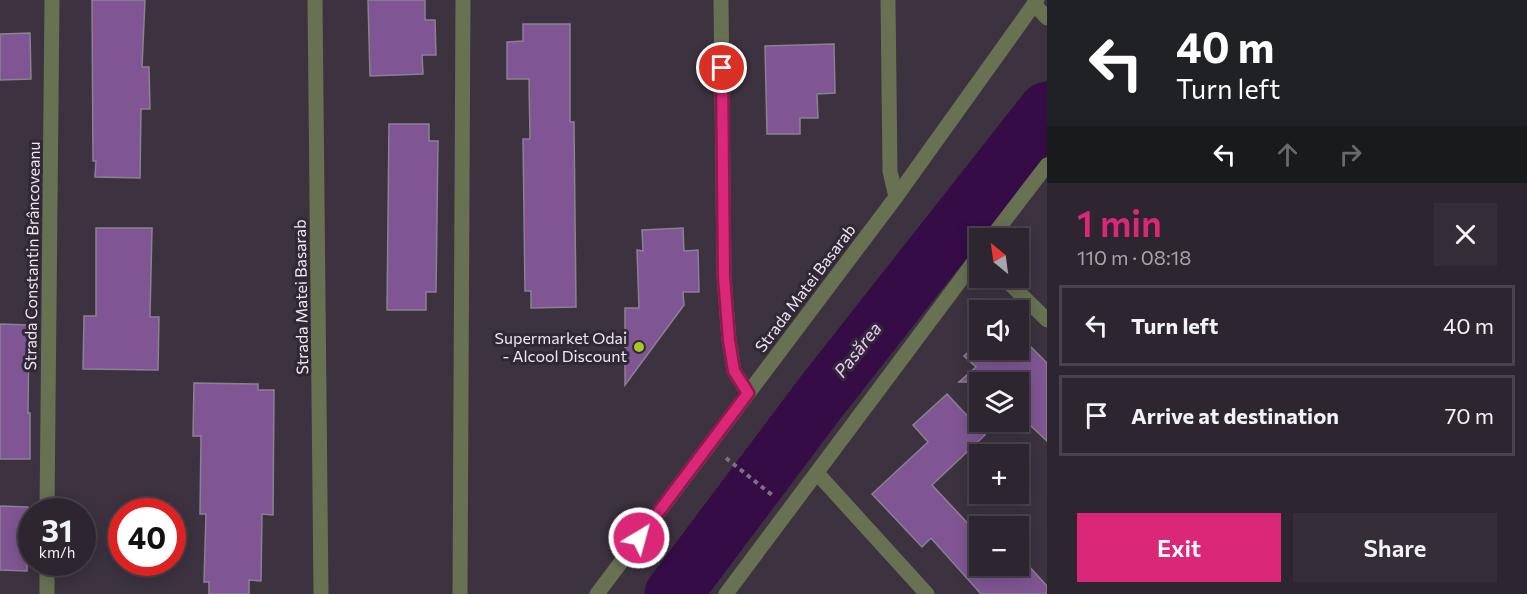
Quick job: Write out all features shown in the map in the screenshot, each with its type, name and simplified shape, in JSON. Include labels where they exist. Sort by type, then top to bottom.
[{"type":"street","name":"Strada Constantin Brâncoveanu","points":[[47,498],[52,0]]},
{"type":"street","name":"Strada Matei Basarab","points":[[315,0],[321,594]]},
{"type":"street","points":[[460,594],[463,0]]},
{"type":"street","points":[[721,0],[724,277],[734,371],[748,393]]},
{"type":"street","points":[[888,0],[890,171],[897,197]]},
{"type":"street","name":"Strada Matei Basarab","points":[[597,594],[897,197],[1036,2]]},
{"type":"street","points":[[1036,2],[1047,18]]},
{"type":"street","points":[[999,228],[1047,165]]},
{"type":"street","points":[[726,594],[969,269]]},
{"type":"street","points":[[1014,288],[1047,320]]},
{"type":"street","points":[[817,473],[927,594]]},
{"type":"street","points":[[47,576],[47,594]]},
{"type":"path","points":[[710,444],[789,509]]},
{"type":"building","points":[[92,0],[145,0],[142,67],[149,67],[150,109],[141,109],[140,178],[95,177]]},
{"type":"building","points":[[368,0],[425,0],[425,20],[435,20],[436,55],[422,55],[423,74],[370,76]]},
{"type":"building","points":[[523,24],[570,24],[570,122],[574,122],[576,307],[531,308],[531,291],[525,291],[523,139],[530,139],[529,79],[507,79],[507,42],[523,41]]},
{"type":"building","points":[[30,33],[31,79],[0,80],[0,34]]},
{"type":"building","points":[[834,44],[835,93],[817,94],[818,118],[800,118],[800,134],[767,134],[765,46]]},
{"type":"building","points":[[389,124],[429,124],[429,141],[438,141],[436,292],[426,292],[426,310],[387,310]]},
{"type":"building","points":[[96,228],[152,228],[150,317],[159,317],[158,370],[83,369],[84,316],[96,316]]},
{"type":"building","points":[[683,228],[684,251],[698,250],[699,292],[683,292],[684,305],[625,385],[625,308],[639,308],[637,250],[643,251],[642,230]]},
{"type":"building","points":[[0,324],[29,325],[30,459],[0,459]]},
{"type":"building","points":[[1029,345],[1047,363],[1047,441],[1029,424],[1029,372],[970,372],[976,367],[964,356],[969,351],[969,360],[1029,360]]},
{"type":"building","points":[[969,373],[969,382],[959,382]]},
{"type":"building","points":[[194,383],[258,384],[258,390],[274,390],[273,515],[262,514],[261,581],[249,580],[249,594],[209,594],[209,582],[204,582],[206,514],[200,514],[201,436],[193,436]]},
{"type":"building","points":[[947,394],[969,418],[969,432],[982,432],[985,435],[975,444],[969,444],[969,450],[932,485],[969,525],[969,576],[1029,576],[1029,566],[1047,586],[1047,594],[981,594],[931,538],[922,547],[872,494],[928,442],[913,425]]},
{"type":"building","points":[[0,506],[18,507],[18,571],[0,570]]},
{"type":"waterway","name":"Pasărea","points":[[673,594],[821,397],[1047,110]]},
{"type":"place","name":"Supermarket Odai - Alcool Discount","points":[[639,347]]},
{"type":"route","points":[[639,538],[748,393],[734,371],[729,340],[724,277],[722,68]]}]
